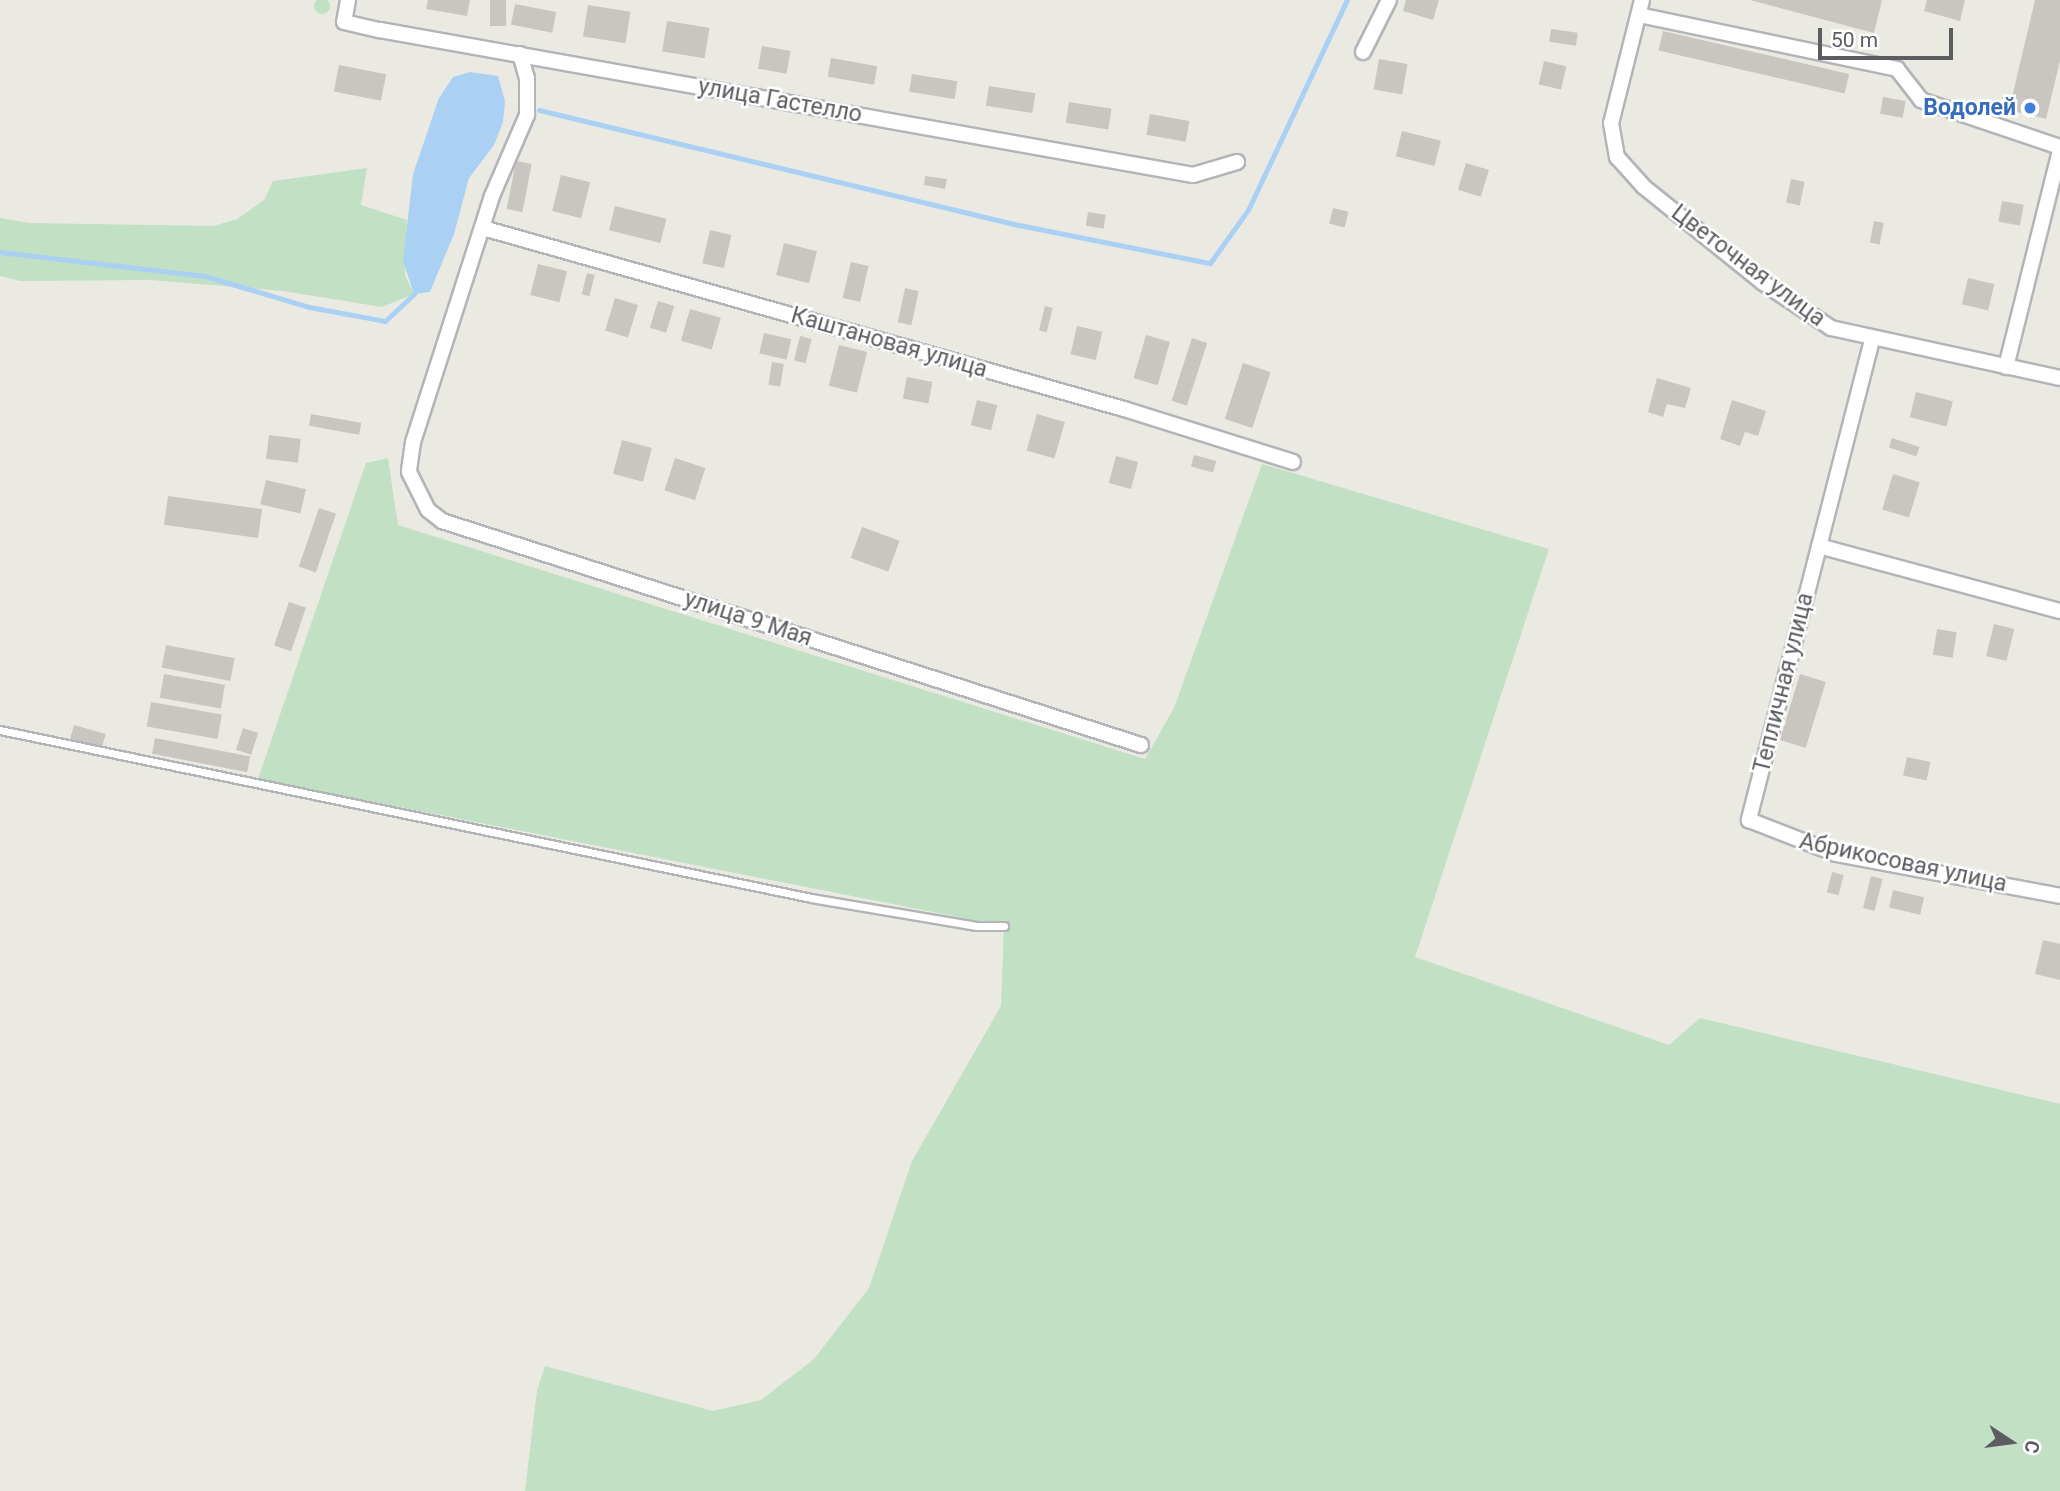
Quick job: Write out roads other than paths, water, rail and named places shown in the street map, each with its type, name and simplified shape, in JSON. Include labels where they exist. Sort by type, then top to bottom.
[{"type":"street","name":"улица Гастелло","points":[[348,0],[344,22],[1193,175],[1237,162]]},
{"type":"street","points":[[1363,52],[1389,0]]},
{"type":"street","points":[[1642,0],[1639,15],[1897,69],[1922,100],[2060,149],[2007,367]]},
{"type":"street","name":"Цветочная улица","points":[[1639,15],[1611,123],[1617,157],[1644,187],[1762,282],[1831,328],[1872,340],[2060,378]]},
{"type":"street","name":"улица 9 Мая","points":[[520,54],[527,78],[527,115],[507,154],[413,442],[409,472],[428,510],[442,521],[1141,745]]},
{"type":"street","name":"Каштановая улица","points":[[483,228],[1124,409],[1293,462]]},
{"type":"street","name":"Тепличная улица","points":[[1749,820],[1872,340]]},
{"type":"street","points":[[1819,546],[2060,611]]},
{"type":"street","name":"Абрикосовая улица","points":[[1749,820],[1836,854],[2060,896]]},
{"type":"lane","points":[[0,730],[797,895],[977,926],[1004,926]]},
{"type":"water","points":[[470,72],[498,76],[505,101],[503,122],[494,145],[469,178],[454,234],[430,292],[414,294],[403,261],[413,174],[439,98],[453,77]]},
{"type":"waterway","points":[[539,110],[1019,225],[1210,263],[1248,210],[1347,0]]},
{"type":"waterway","points":[[0,252],[205,276],[309,307],[385,321],[414,294]]},
{"type":"place","name":"Водолей","points":[[2030,108]]}]
